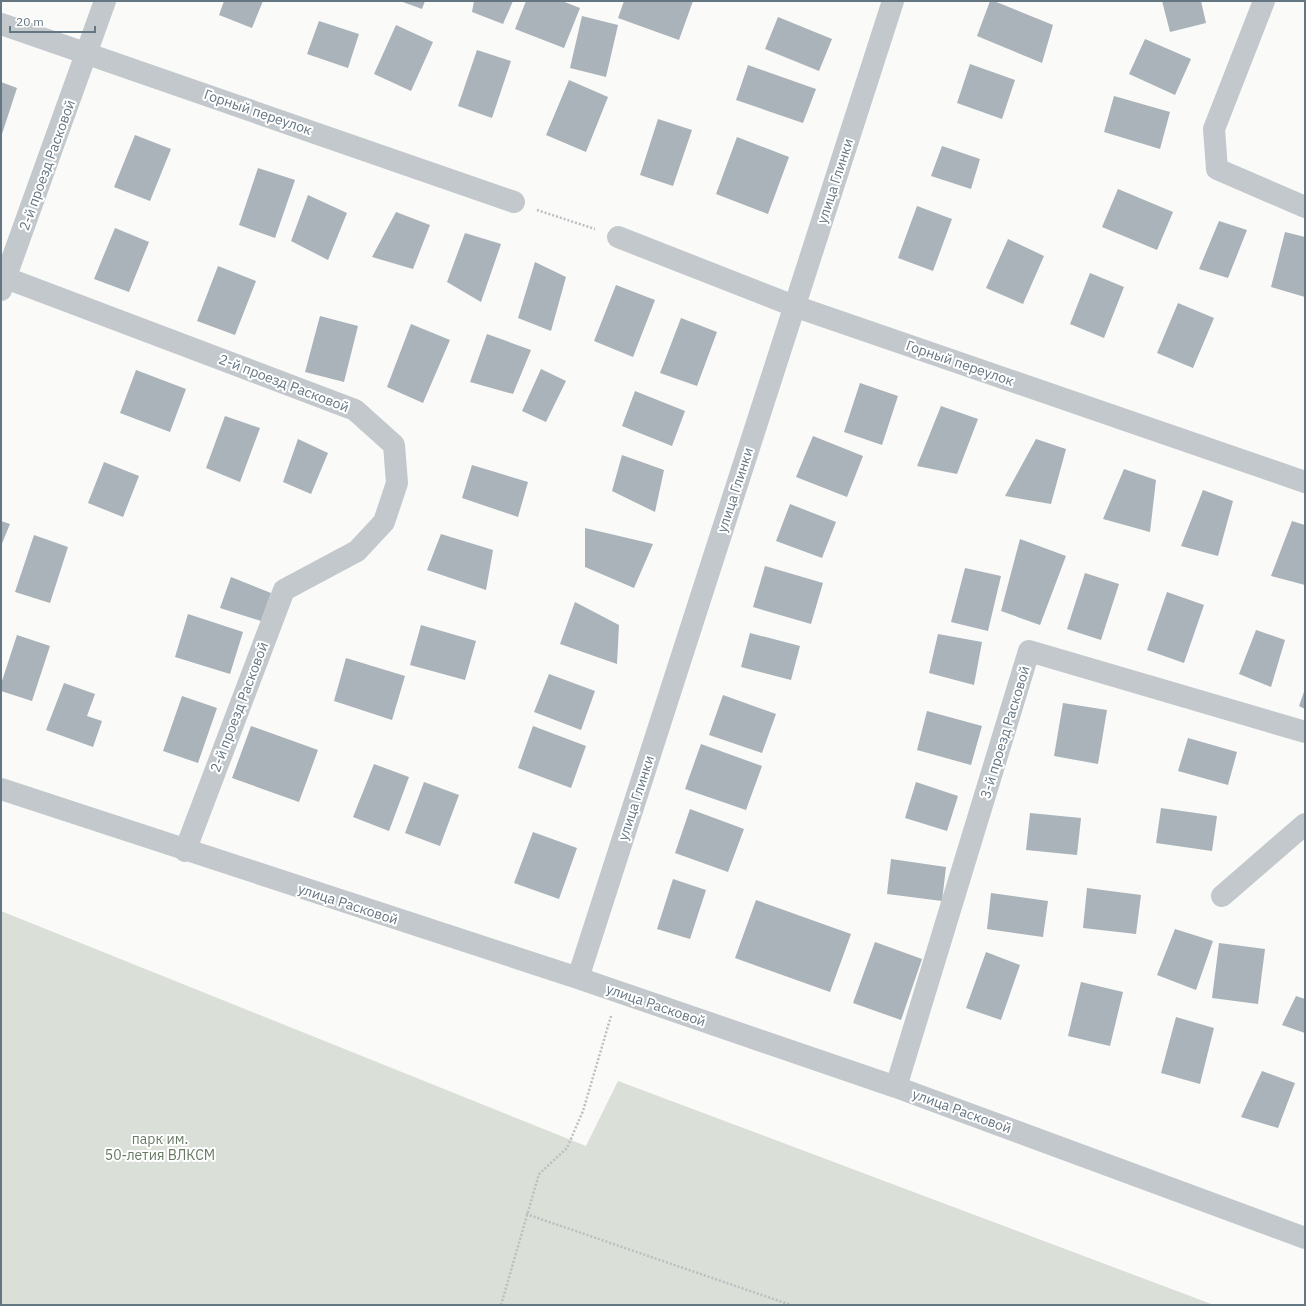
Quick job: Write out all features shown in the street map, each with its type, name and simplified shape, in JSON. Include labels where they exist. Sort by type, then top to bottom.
[{"type":"street","name":"2-й проезд Расковой","points":[[105,1],[88,53],[3,281],[356,410],[394,445],[396,483],[384,522],[357,551],[284,590],[185,851]]},
{"type":"street","name":"улица Глинки","points":[[578,978],[893,1]]},
{"type":"street","points":[[1264,1],[1214,129],[1217,169],[1305,207]]},
{"type":"street","name":"Горный переулок","points":[[1,24],[514,202]]},
{"type":"street","name":"Горный переулок","points":[[618,237],[794,306],[1305,482]]},
{"type":"street","name":"3-й проезд Расковой","points":[[896,1087],[1029,651],[1305,732]]},
{"type":"street","name":"улица Расковой","points":[[1,789],[185,851],[578,978],[618,993],[896,1087],[1305,1238]]},
{"type":"street","points":[[1222,896],[1305,824]]},
{"type":"path","points":[[514,202],[618,237]]},
{"type":"path","points":[[500,1305],[539,1174],[567,1148],[583,1111],[618,993]]},
{"type":"path","points":[[526,1214],[791,1305]]},
{"type":"green space","name":"парк им. 50-летия ВЛКСМ","points":[[1,911],[586,1146],[618,1081],[1214,1305],[1,1305]]},
{"type":"building","points":[[224,1],[263,1],[252,28],[219,15]]},
{"type":"building","points":[[400,1],[425,1],[422,9]]},
{"type":"building","points":[[474,1],[513,1],[503,24],[472,12]]},
{"type":"building","points":[[526,1],[562,1],[580,8],[564,48],[515,29]]},
{"type":"building","points":[[624,1],[693,1],[679,40],[618,18]]},
{"type":"building","points":[[990,1],[994,1],[1053,25],[1042,63],[977,36]]},
{"type":"building","points":[[1162,1],[1201,1],[1206,23],[1170,32]]},
{"type":"building","points":[[582,16],[618,25],[606,77],[570,68]]},
{"type":"building","points":[[778,17],[832,39],[819,71],[765,49]]},
{"type":"building","points":[[319,21],[359,34],[348,68],[307,54]]},
{"type":"building","points":[[396,25],[433,42],[411,91],[374,74]]},
{"type":"building","points":[[1145,39],[1191,59],[1175,95],[1129,74]]},
{"type":"building","points":[[477,50],[511,61],[492,118],[458,106]]},
{"type":"building","points":[[970,64],[1015,80],[1002,119],[957,103]]},
{"type":"building","points":[[748,65],[816,89],[803,123],[736,100]]},
{"type":"building","points":[[569,80],[608,97],[586,152],[546,135]]},
{"type":"building","points":[[1,82],[17,88],[1,137]]},
{"type":"building","points":[[1114,96],[1170,112],[1160,149],[1104,132]]},
{"type":"building","points":[[658,119],[692,130],[673,186],[640,175]]},
{"type":"building","points":[[135,135],[171,149],[150,201],[114,187]]},
{"type":"building","points":[[737,137],[789,157],[768,214],[716,194]]},
{"type":"building","points":[[942,146],[980,159],[971,189],[931,176]]},
{"type":"building","points":[[258,168],[295,180],[275,238],[239,225]]},
{"type":"building","points":[[1118,189],[1173,212],[1157,250],[1102,227]]},
{"type":"building","points":[[308,195],[347,213],[328,260],[291,241]]},
{"type":"building","points":[[917,206],[952,219],[933,271],[898,258]]},
{"type":"building","points":[[396,212],[430,225],[413,269],[372,257]]},
{"type":"building","points":[[1219,221],[1247,230],[1228,278],[1199,269]]},
{"type":"building","points":[[115,228],[149,242],[129,292],[94,279]]},
{"type":"building","points":[[1285,232],[1305,237],[1305,297],[1271,287]]},
{"type":"building","points":[[465,233],[501,244],[481,302],[447,282]]},
{"type":"building","points":[[1008,239],[1044,256],[1023,304],[986,288]]},
{"type":"building","points":[[535,262],[566,277],[551,331],[518,318]]},
{"type":"building","points":[[218,266],[256,281],[235,335],[197,321]]},
{"type":"building","points":[[1090,273],[1124,287],[1104,338],[1070,324]]},
{"type":"building","points":[[616,285],[655,300],[633,357],[594,341]]},
{"type":"building","points":[[1178,303],[1214,318],[1193,368],[1157,353]]},
{"type":"building","points":[[320,316],[358,326],[344,382],[305,372]]},
{"type":"building","points":[[681,318],[717,332],[697,386],[660,373]]},
{"type":"building","points":[[411,324],[450,340],[423,403],[387,387]]},
{"type":"building","points":[[487,334],[531,350],[513,394],[470,382]]},
{"type":"building","points":[[541,369],[566,381],[546,422],[522,411]]},
{"type":"building","points":[[136,370],[186,389],[170,432],[120,413]]},
{"type":"building","points":[[860,383],[898,396],[882,445],[844,432]]},
{"type":"building","points":[[635,391],[685,411],[672,446],[622,426]]},
{"type":"building","points":[[941,406],[978,419],[957,474],[917,466]]},
{"type":"building","points":[[225,416],[260,428],[240,482],[206,468]]},
{"type":"building","points":[[813,436],[863,456],[847,497],[796,477]]},
{"type":"building","points":[[298,439],[328,453],[311,494],[283,482]]},
{"type":"building","points":[[1036,439],[1066,449],[1051,504],[1005,496]]},
{"type":"building","points":[[622,455],[664,470],[655,512],[612,491]]},
{"type":"building","points":[[104,462],[139,476],[123,517],[88,503]]},
{"type":"building","points":[[472,465],[528,482],[518,517],[462,498]]},
{"type":"building","points":[[1124,469],[1156,480],[1150,532],[1103,519]]},
{"type":"building","points":[[1203,490],[1233,501],[1218,556],[1181,546]]},
{"type":"building","points":[[790,504],[836,522],[822,558],[776,541]]},
{"type":"building","points":[[1,521],[10,524],[1,546]]},
{"type":"building","points":[[1292,521],[1305,525],[1305,585],[1271,576]]},
{"type":"building","points":[[585,528],[653,544],[634,588],[585,567]]},
{"type":"building","points":[[441,534],[493,550],[486,590],[427,570]]},
{"type":"building","points":[[34,535],[68,547],[50,603],[15,592]]},
{"type":"building","points":[[1020,539],[1066,556],[1040,625],[1001,611]]},
{"type":"building","points":[[765,566],[823,583],[811,624],[753,607]]},
{"type":"building","points":[[965,568],[1001,576],[988,631],[951,622]]},
{"type":"building","points":[[1085,573],[1119,584],[1101,640],[1067,629]]},
{"type":"building","points":[[231,577],[271,593],[261,621],[220,608]]},
{"type":"building","points":[[1167,592],[1204,605],[1184,663],[1147,650]]},
{"type":"building","points":[[575,602],[619,625],[617,664],[560,644]]},
{"type":"building","points":[[188,614],[243,632],[230,674],[175,657]]},
{"type":"building","points":[[421,625],[476,641],[465,680],[410,665]]},
{"type":"building","points":[[1256,630],[1285,640],[1271,687],[1239,674]]},
{"type":"building","points":[[750,633],[800,646],[791,680],[741,667]]},
{"type":"building","points":[[938,634],[982,642],[974,685],[929,673]]},
{"type":"building","points":[[17,635],[50,646],[32,701],[1,691],[1,684]]},
{"type":"building","points":[[346,658],[405,676],[392,720],[334,701]]},
{"type":"building","points":[[549,674],[595,691],[581,730],[534,712]]},
{"type":"building","points":[[64,683],[95,694],[87,716],[102,721],[93,747],[46,730]]},
{"type":"building","points":[[1305,689],[1305,709],[1299,706]]},
{"type":"building","points":[[723,695],[776,714],[762,753],[709,735]]},
{"type":"building","points":[[182,696],[217,708],[198,763],[163,751]]},
{"type":"building","points":[[1063,703],[1107,710],[1098,764],[1054,756]]},
{"type":"building","points":[[927,711],[982,726],[971,765],[917,750]]},
{"type":"building","points":[[251,726],[318,750],[299,802],[232,778]]},
{"type":"building","points":[[533,726],[586,746],[571,788],[518,768]]},
{"type":"building","points":[[1188,738],[1237,752],[1228,785],[1178,771]]},
{"type":"building","points":[[701,744],[762,766],[746,810],[685,789]]},
{"type":"building","points":[[374,764],[409,777],[389,831],[353,817]]},
{"type":"building","points":[[424,782],[459,795],[440,846],[405,833]]},
{"type":"building","points":[[916,782],[958,796],[947,831],[905,818]]},
{"type":"building","points":[[1161,808],[1217,816],[1212,851],[1156,843]]},
{"type":"building","points":[[690,809],[744,829],[728,872],[675,853]]},
{"type":"building","points":[[1030,813],[1081,818],[1077,855],[1026,850]]},
{"type":"building","points":[[533,832],[577,848],[559,899],[514,883]]},
{"type":"building","points":[[891,859],[946,867],[942,901],[887,894]]},
{"type":"building","points":[[673,879],[706,890],[690,939],[657,929]]},
{"type":"building","points":[[1087,888],[1141,895],[1136,934],[1083,928]]},
{"type":"building","points":[[991,893],[1048,901],[1043,937],[987,929]]},
{"type":"building","points":[[756,900],[851,934],[830,992],[735,958]]},
{"type":"building","points":[[1175,929],[1213,941],[1196,990],[1157,975]]},
{"type":"building","points":[[875,942],[922,959],[901,1020],[853,1003]]},
{"type":"building","points":[[1219,943],[1265,949],[1258,1004],[1212,998]]},
{"type":"building","points":[[986,952],[1020,965],[1001,1020],[966,1008]]},
{"type":"building","points":[[1081,982],[1123,992],[1110,1046],[1068,1036]]},
{"type":"building","points":[[1296,996],[1305,999],[1305,1033],[1282,1025]]},
{"type":"building","points":[[1176,1017],[1214,1028],[1200,1084],[1161,1073]]},
{"type":"building","points":[[1262,1071],[1295,1083],[1278,1128],[1241,1117]]}]
